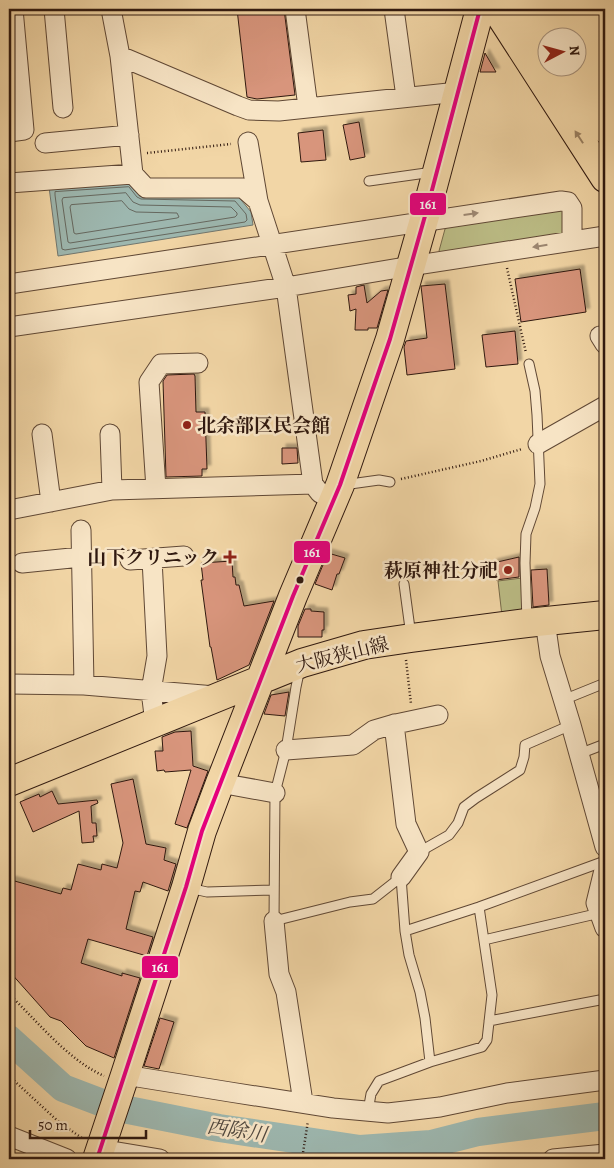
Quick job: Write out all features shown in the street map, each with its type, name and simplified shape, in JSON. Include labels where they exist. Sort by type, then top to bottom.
[{"type":"main road","points":[[100,1150],[118,1079],[186,887],[202,831],[294,596],[329,489],[390,339],[480,9]]},
{"type":"main road","points":[[496,9],[605,178]]},
{"type":"main road","points":[[528,9],[540,28]]},
{"type":"main road","points":[[558,9],[570,28]]},
{"type":"main road","points":[[587,9],[605,37]]},
{"type":"main road","points":[[586,53],[605,82]]},
{"type":"main road","points":[[572,78],[605,129]]},
{"type":"main road","name":"大阪狭山線","points":[[9,782],[302,663],[364,645],[407,638],[605,615]]},
{"type":"street","points":[[9,132],[24,130],[12,9]]},
{"type":"street","points":[[54,9],[62,108]]},
{"type":"street","points":[[111,9],[120,56],[133,174],[146,188],[243,188],[258,200]]},
{"type":"street","points":[[295,9],[308,107]]},
{"type":"street","points":[[394,9],[406,97]]},
{"type":"street","points":[[120,56],[249,110],[279,111],[458,92]]},
{"type":"street","points":[[45,143],[129,135]]},
{"type":"street","points":[[9,510],[112,490],[329,489],[286,287],[258,200],[248,142]]},
{"type":"street","points":[[9,183],[133,174]]},
{"type":"street","points":[[9,284],[561,201],[568,202],[572,208],[572,241]]},
{"type":"street","points":[[9,327],[286,287],[605,236]]},
{"type":"street","points":[[156,489],[149,382],[161,364],[198,363]]},
{"type":"street","points":[[538,446],[573,433],[605,406]]},
{"type":"street","points":[[42,434],[51,502]]},
{"type":"street","points":[[110,434],[112,490]]},
{"type":"street","points":[[80,530],[84,685]]},
{"type":"street","points":[[130,560],[184,556]]},
{"type":"street","points":[[22,563],[81,557]]},
{"type":"street","points":[[152,559],[160,640],[151,691],[155,723]]},
{"type":"street","points":[[536,622],[550,656],[605,847]]},
{"type":"street","points":[[9,684],[84,685],[219,696]]},
{"type":"street","points":[[286,750],[353,745],[374,730],[438,715]]},
{"type":"street","points":[[394,724],[406,824],[419,852],[401,877]]},
{"type":"street","points":[[220,783],[275,793]]},
{"type":"street","points":[[602,921],[596,903],[605,866]]},
{"type":"street","points":[[274,921],[279,974],[286,992],[306,1108]]},
{"type":"street","points":[[118,1079],[230,1092],[306,1108],[333,1108],[388,1113],[440,1107],[507,1093],[605,1080]]},
{"type":"street","points":[[9,1136],[67,1159]]},
{"type":"street","points":[[100,1150],[152,1159]]},
{"type":"street","points":[[552,1159],[605,1154]]},
{"type":"lane","points":[[369,181],[436,171]]},
{"type":"lane","points":[[529,364],[536,399],[540,484],[535,508],[526,534],[525,563],[536,622]]},
{"type":"lane","points":[[329,489],[379,480],[390,482]]},
{"type":"lane","points":[[404,584],[407,638]]},
{"type":"lane","points":[[302,663],[296,687],[286,750],[275,793],[274,921],[350,902],[373,899],[401,877]]},
{"type":"lane","points":[[563,700],[605,683]]},
{"type":"lane","points":[[419,852],[449,835],[458,823],[464,808],[476,798],[520,770],[525,745],[571,725]]},
{"type":"lane","points":[[579,754],[605,744]]},
{"type":"lane","points":[[405,931],[479,907],[605,861]]},
{"type":"lane","points":[[401,877],[408,955],[420,992],[430,1062]]},
{"type":"lane","points":[[186,887],[207,892],[274,890]]},
{"type":"lane","points":[[368,1111],[371,1094],[379,1082],[430,1062],[482,1047],[487,1040],[492,995],[479,907]]},
{"type":"lane","points":[[484,940],[602,921]]},
{"type":"lane","points":[[489,1021],[605,999]]},
{"type":"path","points":[[131,154],[248,142]]},
{"type":"path","points":[[506,267],[529,364]]},
{"type":"path","points":[[390,482],[538,446]]},
{"type":"path","points":[[407,638],[413,720]]},
{"type":"path","points":[[9,994],[72,1055],[93,1071],[118,1079]]},
{"type":"path","points":[[9,1076],[60,1123],[100,1150]]},
{"type":"path","points":[[302,1159],[306,1108]]},
{"type":"green space","points":[[562,209],[566,214],[563,234],[443,255],[439,251],[445,229],[453,223]]},
{"type":"green space","points":[[522,578],[523,609],[520,614],[502,616],[498,581]]},
{"type":"water","points":[[133,181],[237,195],[251,212],[253,225],[58,256],[49,187]]},
{"type":"building","points":[[237,9],[284,9],[295,95],[257,99],[247,97]]},
{"type":"building","points":[[485,53],[496,72],[480,72]]},
{"type":"building","points":[[359,122],[365,157],[350,160],[343,125]]},
{"type":"building","points":[[323,130],[326,160],[301,162],[298,133]]},
{"type":"building","points":[[580,269],[586,312],[521,322],[515,279]]},
{"type":"building","points":[[445,284],[455,369],[407,375],[404,347],[406,341],[427,338],[421,286]]},
{"type":"building","points":[[364,285],[367,303],[381,291],[388,290],[377,328],[355,330],[356,309],[350,311],[348,295],[356,294],[356,287]]},
{"type":"building","points":[[515,331],[518,364],[486,367],[482,335]]},
{"type":"building","name":"北余部区民会館","points":[[194,374],[196,412],[205,412],[207,469],[202,469],[202,476],[166,477],[163,381],[167,375]]},
{"type":"building","points":[[282,448],[297,448],[298,463],[282,464]]},
{"type":"building","points":[[328,553],[345,558],[332,590],[315,584]]},
{"type":"building","name":"萩原神社分祀","points":[[519,557],[519,577],[496,580],[493,563]]},
{"type":"building","points":[[232,561],[233,577],[235,577],[236,585],[239,585],[244,606],[274,601],[249,665],[217,680],[210,647],[201,580],[203,580],[201,563]]},
{"type":"building","points":[[547,569],[549,605],[533,607],[531,570]]},
{"type":"building","points":[[305,609],[324,612],[322,637],[298,637],[298,626]]},
{"type":"building","points":[[289,692],[285,716],[264,714],[271,695]]},
{"type":"building","points":[[191,731],[193,766],[208,771],[187,828],[175,824],[191,770],[157,771],[155,751],[163,751],[162,737],[175,732]]},
{"type":"building","points":[[133,779],[146,844],[166,848],[164,860],[176,864],[168,891],[143,882],[140,892],[135,891],[126,929],[153,937],[147,956],[88,939],[81,963],[122,976],[122,973],[140,978],[114,1058],[86,1046],[61,1021],[50,1017],[9,971],[9,889],[11,880],[61,894],[63,888],[71,890],[78,864],[101,870],[102,864],[117,868],[123,843],[111,784]]},
{"type":"building","points":[[52,791],[58,804],[97,800],[98,803],[91,806],[92,823],[96,823],[97,836],[93,836],[94,842],[82,843],[79,811],[33,832],[20,802],[39,794],[40,797]]},
{"type":"building","points":[[160,1018],[174,1022],[159,1069],[144,1066]]},
{"type":"waterway","name":"西除川","points":[[9,1039],[63,1088],[113,1107],[219,1128],[360,1149],[431,1144],[478,1132],[605,1116]]},
{"type":"transit line","name":"161","points":[[97,1159],[186,887],[202,831],[293,596],[340,485],[390,339],[480,9]]},
{"type":"place","name":"北余部区民会館","points":[[187,425]]},
{"type":"place","name":"山下クリニック","points":[[230,557]]},
{"type":"place","name":"萩原神社分祀","points":[[508,570]]}]
